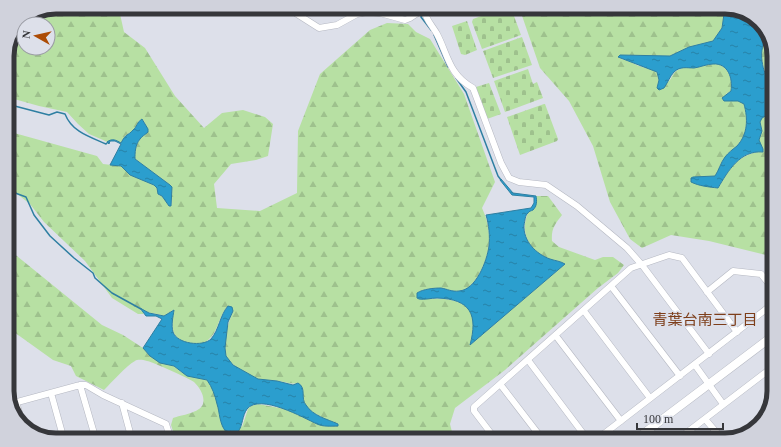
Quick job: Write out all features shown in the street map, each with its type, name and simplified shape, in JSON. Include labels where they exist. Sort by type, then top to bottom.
[{"type":"street","points":[[297,14],[319,28],[337,25],[358,14]]},
{"type":"street","points":[[383,14],[404,20],[416,14]]},
{"type":"street","points":[[424,14],[437,34],[451,67],[462,82],[473,88],[501,162],[509,178],[519,182],[546,185],[577,206],[627,248],[642,264],[709,354]]},
{"type":"street","points":[[491,433],[474,411],[474,407],[631,268],[670,256],[682,258],[737,332]]},
{"type":"street","points":[[707,292],[734,271],[761,274],[767,280]]},
{"type":"street","points":[[611,286],[680,376]]},
{"type":"street","points":[[605,433],[767,308]]},
{"type":"street","points":[[584,311],[650,398]]},
{"type":"street","points":[[556,336],[621,421]]},
{"type":"street","points":[[645,433],[767,340]]},
{"type":"street","points":[[528,360],[583,433]]},
{"type":"street","points":[[695,365],[723,404]]},
{"type":"street","points":[[686,433],[767,371]]},
{"type":"street","points":[[500,384],[538,433]]},
{"type":"street","points":[[80,385],[94,433]]},
{"type":"street","points":[[16,402],[80,385],[86,385],[166,424],[169,433]]},
{"type":"street","points":[[51,393],[62,433]]},
{"type":"street","points":[[122,403],[130,433]]},
{"type":"street","points":[[705,419],[717,433]]},
{"type":"green space","points":[[56,14],[120,14],[124,32],[145,48],[175,96],[204,128],[222,113],[243,110],[265,117],[273,124],[268,156],[256,160],[231,164],[214,184],[217,208],[260,211],[297,193],[298,131],[320,74],[370,30],[387,23],[408,24],[416,32],[430,39],[464,94],[495,182],[482,208],[488,225],[489,242],[486,259],[478,276],[470,286],[459,291],[435,288],[417,293],[422,299],[451,300],[464,305],[472,316],[473,330],[470,345],[565,264],[543,256],[532,247],[528,241],[525,228],[526,220],[528,213],[535,206],[536,196],[548,196],[562,215],[555,224],[552,233],[552,241],[559,247],[595,260],[603,257],[613,257],[624,265],[618,273],[598,288],[505,370],[455,408],[450,424],[452,433],[174,433],[171,425],[173,418],[194,412],[203,404],[202,392],[194,382],[156,364],[139,360],[127,367],[104,390],[76,376],[71,366],[53,360],[14,332],[14,254],[102,325],[123,335],[143,348],[150,356],[174,366],[181,372],[207,380],[212,387],[218,404],[242,427],[248,409],[251,406],[258,404],[285,409],[310,419],[317,424],[333,426],[305,405],[303,390],[301,385],[298,383],[292,384],[280,381],[258,379],[240,370],[231,363],[226,356],[224,346],[233,311],[228,306],[221,316],[215,331],[203,344],[191,343],[179,339],[173,330],[173,310],[164,316],[146,312],[141,309],[140,310],[144,312],[143,314],[138,314],[112,298],[85,261],[44,222],[30,204],[14,191],[14,133],[97,156],[103,164],[121,166],[130,175],[154,185],[157,188],[159,195],[162,196],[169,206],[171,206],[170,185],[135,159],[137,144],[148,129],[143,120],[139,121],[134,130],[125,136],[121,143],[115,140],[107,142],[89,134],[67,112],[14,99],[14,53],[16,44],[16,56],[56,56],[56,16],[44,16]]},
{"type":"green space","points":[[487,14],[513,14],[521,35],[482,49],[472,22],[473,19]]},
{"type":"green space","points":[[521,14],[724,14],[722,28],[713,41],[689,47],[670,56],[620,55],[621,59],[656,72],[659,77],[657,88],[669,81],[675,72],[682,68],[695,68],[708,64],[718,64],[726,69],[730,77],[731,91],[726,94],[724,101],[739,101],[744,104],[746,126],[741,141],[722,161],[715,176],[705,177],[718,188],[733,165],[743,157],[757,152],[759,135],[762,131],[760,122],[761,118],[767,115],[767,255],[709,241],[671,235],[642,248],[630,239],[610,202],[593,146],[569,101],[540,68]]},
{"type":"green space","points":[[467,21],[477,50],[465,55],[461,54],[452,26]]},
{"type":"green space","points":[[522,37],[532,65],[493,78],[483,51]]},
{"type":"green space","points":[[765,42],[767,53],[767,77],[762,62],[762,48]]},
{"type":"green space","points":[[528,69],[533,84],[537,82],[543,98],[505,112],[494,81]]},
{"type":"green space","points":[[489,83],[501,114],[487,119],[476,87]]},
{"type":"green space","points":[[544,104],[558,139],[557,141],[520,155],[507,117]]},
{"type":"water","points":[[724,14],[736,15],[755,26],[765,42],[762,50],[762,62],[767,77],[767,115],[762,118],[760,122],[762,131],[759,140],[763,152],[755,152],[741,158],[726,175],[718,188],[691,182],[691,178],[715,176],[724,159],[741,141],[745,131],[746,115],[744,104],[738,101],[724,101],[722,98],[731,91],[730,76],[726,69],[718,64],[708,64],[694,68],[679,69],[676,70],[664,88],[659,90],[657,88],[659,80],[657,72],[618,57],[620,55],[670,56],[689,47],[713,41],[722,28]]},
{"type":"water","points":[[142,119],[148,129],[148,132],[137,144],[135,159],[172,187],[171,206],[169,206],[162,196],[158,194],[157,188],[154,185],[130,175],[121,166],[110,165],[121,144],[115,141],[110,141],[109,144],[107,142],[111,140],[114,140],[121,143]]},
{"type":"water","points":[[501,179],[513,193],[536,196],[537,202],[535,207],[533,210],[529,211],[525,218],[524,231],[528,241],[540,254],[565,264],[470,345],[473,325],[472,317],[464,305],[449,299],[419,299],[417,298],[417,293],[438,288],[459,291],[471,286],[480,274],[488,252],[489,234],[486,215],[531,208],[534,203],[534,197],[512,195],[500,180]]},
{"type":"water","points":[[228,306],[232,307],[233,311],[228,322],[225,348],[226,356],[233,365],[258,379],[277,381],[293,385],[298,383],[301,385],[304,402],[309,409],[320,417],[338,424],[338,426],[319,425],[293,412],[271,405],[262,404],[253,405],[247,409],[238,432],[226,432],[221,422],[214,394],[207,380],[187,376],[174,366],[160,363],[150,356],[143,348],[162,319],[156,316],[146,316],[140,308],[149,313],[164,316],[174,310],[172,327],[175,336],[185,342],[202,343],[211,339],[214,335]]},
{"type":"waterway","points":[[422,14],[421,17],[431,30]]},
{"type":"waterway","points":[[434,35],[448,67]]},
{"type":"waterway","points":[[456,78],[466,92],[498,176],[501,180]]},
{"type":"waterway","points":[[14,106],[49,115],[57,112],[65,114],[77,130],[106,144],[108,142]]},
{"type":"waterway","points":[[14,193],[26,197],[34,215],[50,236],[93,273],[95,278],[112,293],[141,309]]},
{"type":"district","name":"青葉台南三丁目","points":[[705,320]]}]
